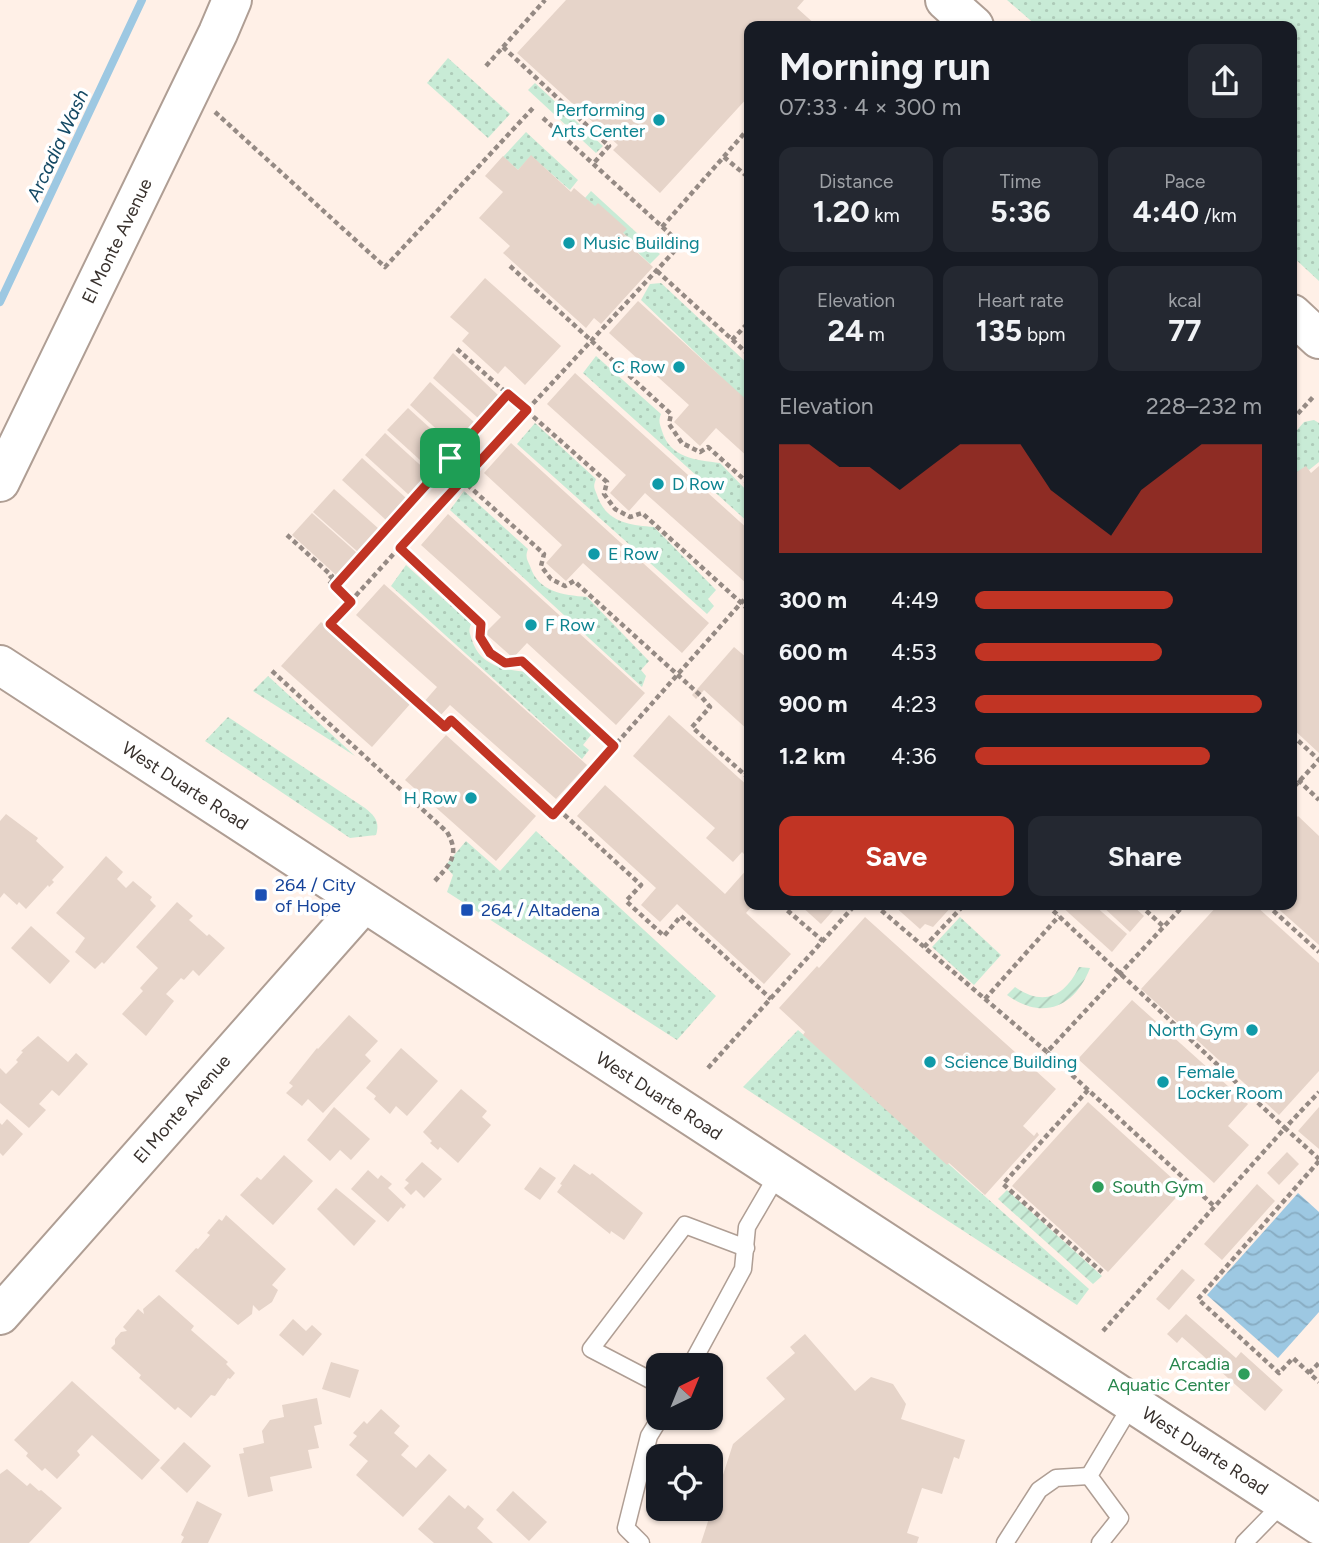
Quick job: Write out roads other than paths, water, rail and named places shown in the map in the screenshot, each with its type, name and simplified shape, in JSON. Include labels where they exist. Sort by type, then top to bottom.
[{"type":"main road","name":"El Monte Avenue","points":[[0,482],[232,0]]},
{"type":"main road","points":[[945,0],[968,21]]},
{"type":"main road","points":[[1297,319],[1319,339]]},
{"type":"main road","name":"West Duarte Road","points":[[0,666],[1319,1525]]},
{"type":"main road","name":"El Monte Avenue","points":[[0,1315],[364,903]]},
{"type":"lane","points":[[698,1353],[743,1269],[747,1227],[778,1174]]},
{"type":"lane","points":[[646,1378],[591,1349],[685,1225],[746,1248]]},
{"type":"lane","points":[[1089,1476],[1132,1404]]},
{"type":"lane","points":[[640,1543],[626,1528],[653,1430]]},
{"type":"lane","points":[[1005,1543],[1039,1490],[1056,1478],[1089,1476]]},
{"type":"lane","points":[[1089,1476],[1119,1518],[1100,1543]]},
{"type":"lane","points":[[1244,1543],[1284,1502]]},
{"type":"water","points":[[1298,1193],[1319,1212],[1319,1312],[1278,1358],[1207,1295]]},
{"type":"waterway","name":"Arcadia Wash","points":[[0,302],[142,0]]},
{"type":"place","name":"Performing Arts Center","points":[[659,120]]},
{"type":"place","name":"Music Building","points":[[569,243]]},
{"type":"place","name":"C Row","points":[[679,367]]},
{"type":"place","name":"D Row","points":[[658,484]]},
{"type":"place","name":"E Row","points":[[594,554]]},
{"type":"place","name":"F Row","points":[[531,625]]},
{"type":"place","name":"H Row","points":[[471,798]]},
{"type":"place","name":"264 / City of Hope","points":[[261,895]]},
{"type":"place","name":"264 / Altadena","points":[[467,910]]},
{"type":"place","name":"North Gym","points":[[1252,1030]]},
{"type":"place","name":"Science Building","points":[[930,1062]]},
{"type":"place","name":"Female Locker Room","points":[[1163,1082]]},
{"type":"place","name":"South Gym","points":[[1098,1187]]},
{"type":"place","name":"Arcadia Aquatic Center","points":[[1244,1374]]}]
